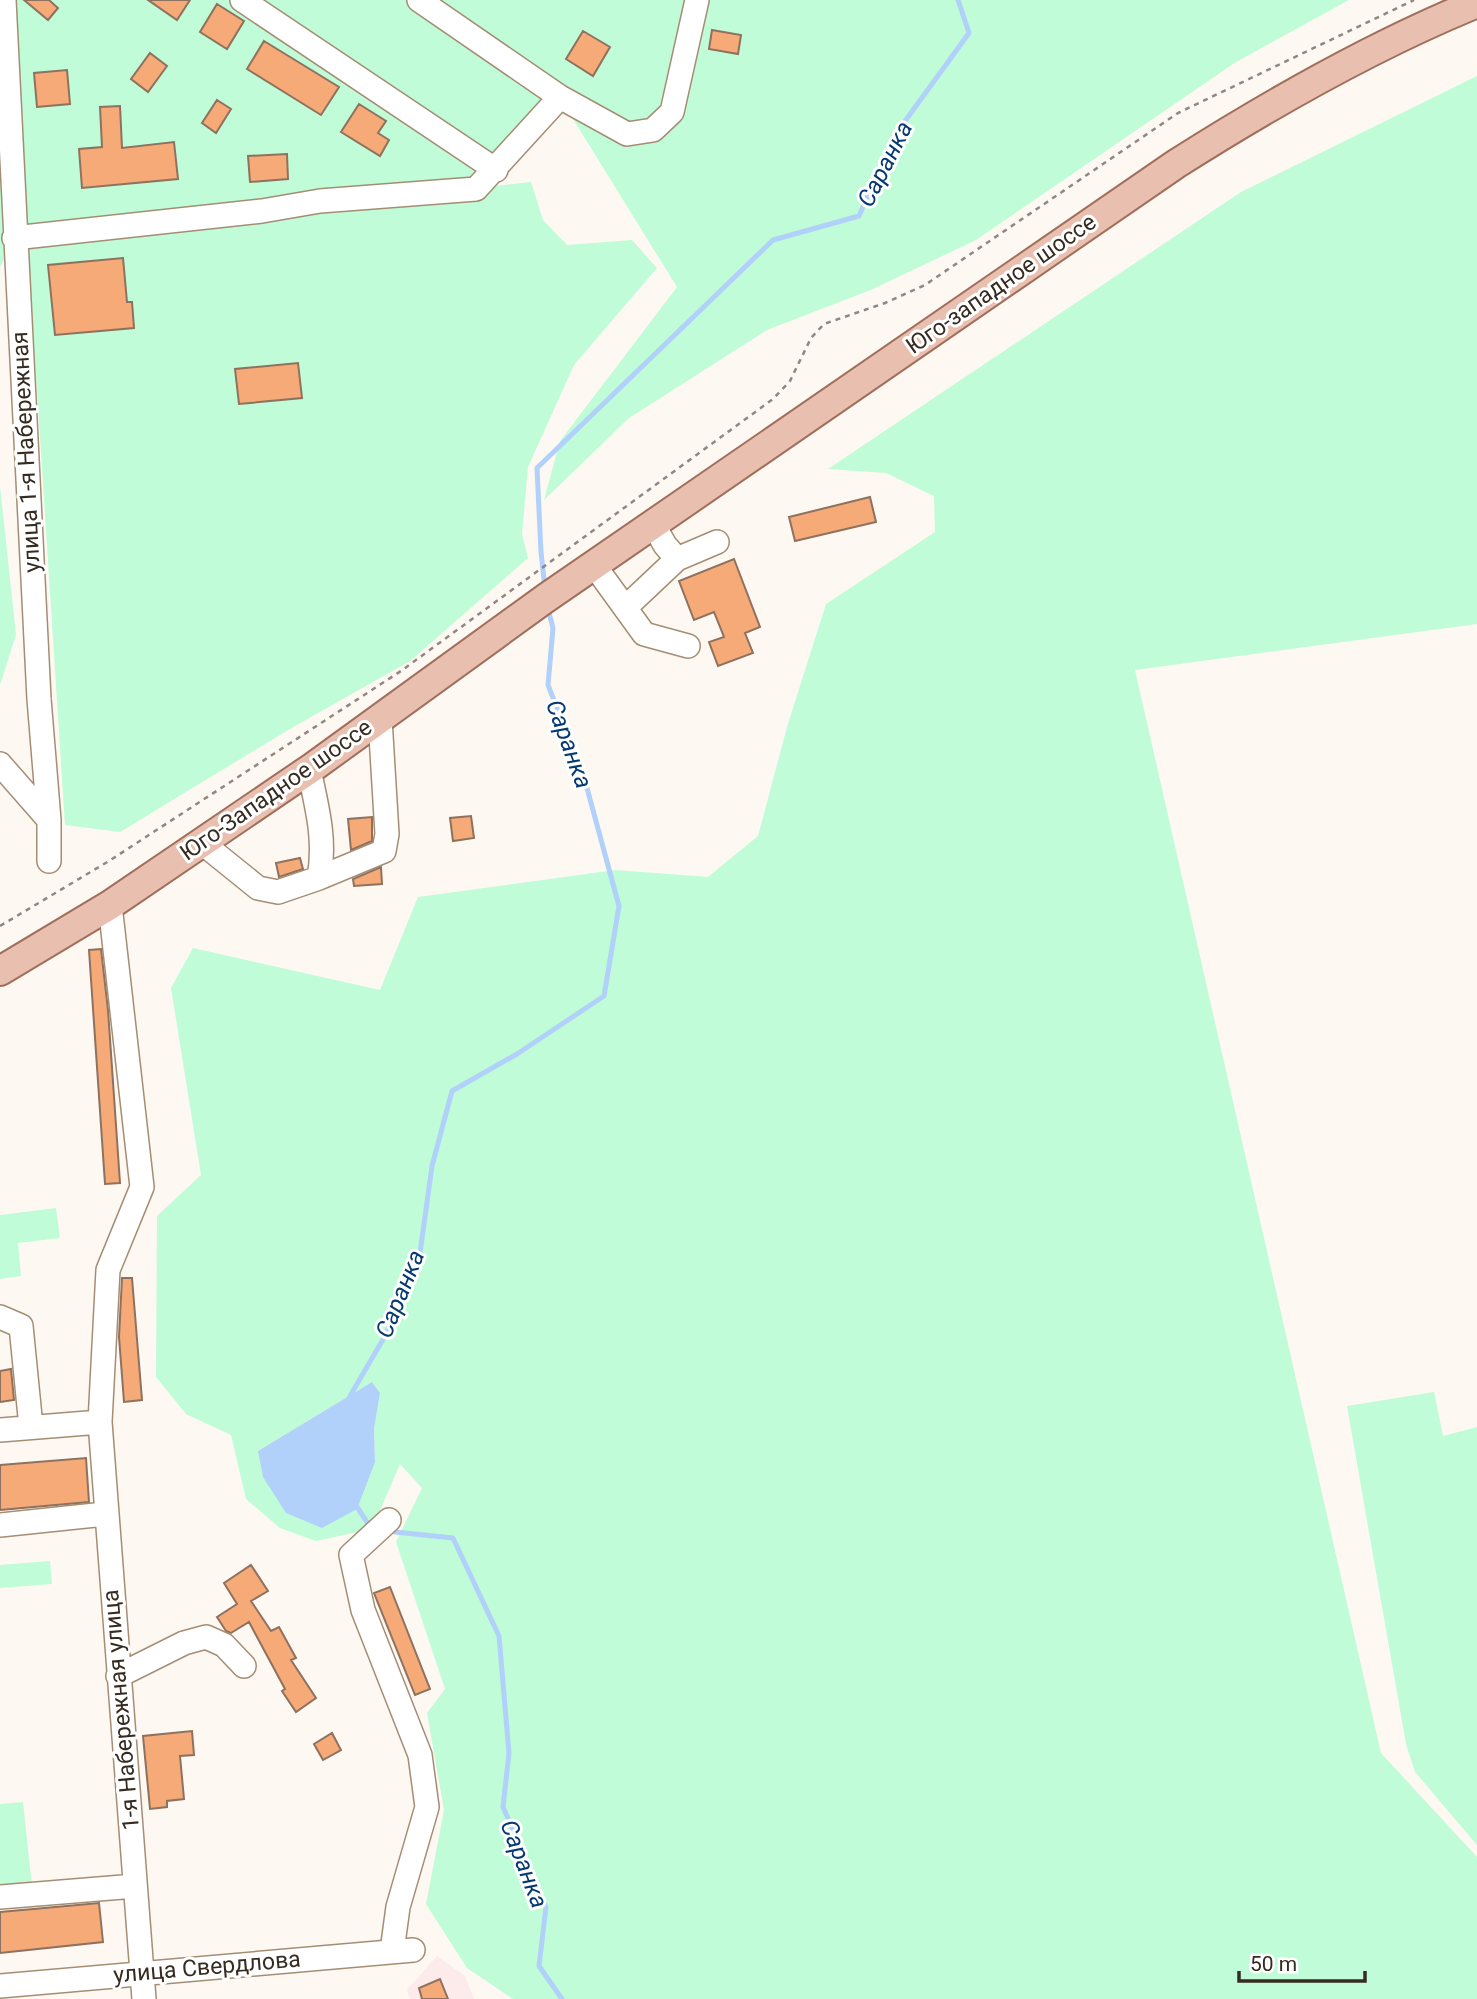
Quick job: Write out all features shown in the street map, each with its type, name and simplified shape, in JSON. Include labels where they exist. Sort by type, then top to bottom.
[{"type":"main road","name":"Юго-западное шоссе","points":[[546,598],[1187,156],[1266,107],[1393,42],[1477,3]]},
{"type":"main road","name":"Юго-Западное шоссе","points":[[0,971],[110,905],[309,770],[546,598]]},
{"type":"street","name":"улица 1-я Набережная","points":[[4,0],[14,238],[10,305],[49,820],[49,861]]},
{"type":"street","points":[[242,0],[496,170]]},
{"type":"street","points":[[419,0],[560,97],[627,134],[653,130],[672,112],[697,0]]},
{"type":"street","points":[[14,238],[262,211],[320,201],[477,189],[560,97]]},
{"type":"street","points":[[653,524],[677,559]]},
{"type":"street","points":[[625,608],[677,559],[717,542]]},
{"type":"street","points":[[594,565],[643,634],[688,646]]},
{"type":"street","points":[[201,842],[258,888],[278,892],[384,850],[387,834],[380,719]]},
{"type":"street","points":[[0,764],[49,820]]},
{"type":"street","points":[[309,770],[323,854],[319,878]]},
{"type":"street","name":"1-я Набережная улица","points":[[110,905],[142,1187],[107,1270],[100,1422],[144,1999]]},
{"type":"street","points":[[0,1317],[21,1326],[31,1427]]},
{"type":"street","points":[[0,1430],[100,1422]]},
{"type":"street","points":[[0,1525],[105,1514]]},
{"type":"street","name":"улица Свердлова","points":[[0,1986],[402,1950],[398,1907],[427,1807],[420,1755],[363,1610],[351,1555],[389,1520]]},
{"type":"street","points":[[118,1676],[184,1643],[206,1637],[224,1645],[244,1667]]},
{"type":"street","points":[[0,1897],[135,1886]]},
{"type":"path","points":[[0,926],[109,861],[401,671],[542,566],[605,524],[773,400],[790,381],[811,338],[824,324],[885,303],[925,285],[1178,113],[1413,0]]},
{"type":"shaded area","points":[[437,1956],[465,1976],[474,1999],[410,1999],[407,1990]]},
{"type":"green space","points":[[0,0],[1349,0],[1236,62],[976,240],[873,289],[767,330],[629,418],[544,500],[560,441],[677,287],[560,98],[477,188],[531,182],[543,220],[567,245],[632,240],[657,268],[574,365],[528,467],[522,534],[528,558],[410,661],[288,730],[120,832],[65,825],[28,251],[33,243],[15,238],[0,267]]},
{"type":"green space","points":[[1477,76],[1477,624],[1135,670],[1381,1753],[1477,1857],[1477,1999],[513,1999],[467,1968],[426,1904],[444,1810],[427,1713],[445,1689],[396,1542],[422,1488],[400,1464],[372,1529],[316,1541],[280,1528],[246,1499],[231,1435],[186,1414],[156,1377],[157,1216],[201,1175],[171,988],[193,948],[380,990],[418,897],[615,870],[708,877],[758,836],[787,727],[826,604],[935,532],[934,496],[886,473],[828,469],[1241,192]],"holes":[[[372,1382],[380,1393],[374,1429],[375,1462],[258,1451]]]},
{"type":"green space","points":[[0,486],[16,635],[0,685]]},
{"type":"green space","points":[[56,1208],[60,1238],[18,1243],[21,1276],[0,1279],[0,1215]]},
{"type":"green space","points":[[1434,1392],[1443,1436],[1477,1427],[1477,1845],[1415,1772],[1406,1744],[1347,1406]]},
{"type":"green space","points":[[50,1561],[52,1584],[0,1588],[0,1565]]},
{"type":"green space","points":[[23,1802],[32,1886],[0,1889],[0,1804]]},
{"type":"water","points":[[372,1382],[380,1393],[374,1429],[375,1462],[357,1509],[322,1528],[286,1513],[263,1477],[258,1451]]},
{"type":"building","points":[[24,0],[49,0],[58,8],[48,20]]},
{"type":"building","points":[[148,0],[190,0],[177,20]]},
{"type":"building","points":[[217,4],[244,21],[227,49],[200,32]]},
{"type":"building","points":[[712,30],[741,35],[738,54],[709,49]]},
{"type":"building","points":[[583,31],[610,47],[593,76],[566,59]]},
{"type":"building","points":[[264,41],[339,87],[321,115],[247,69]]},
{"type":"building","points":[[150,53],[167,66],[148,92],[131,79]]},
{"type":"building","points":[[67,70],[70,104],[37,107],[34,73]]},
{"type":"building","points":[[217,100],[231,109],[216,133],[202,123]]},
{"type":"building","points":[[359,104],[386,121],[378,133],[389,140],[380,156],[341,132]]},
{"type":"building","points":[[120,106],[122,148],[174,142],[178,179],[82,188],[79,149],[102,147],[100,107]]},
{"type":"building","points":[[287,154],[288,179],[250,182],[248,156]]},
{"type":"building","points":[[123,258],[127,302],[132,302],[134,328],[55,335],[48,265]]},
{"type":"building","points":[[298,363],[302,398],[239,404],[235,369]]},
{"type":"building","points":[[870,497],[876,522],[795,541],[789,517]]},
{"type":"building","points":[[734,559],[760,627],[745,633],[753,653],[718,666],[709,642],[724,637],[714,612],[694,620],[679,581]]},
{"type":"building","points":[[471,816],[474,838],[453,841],[450,818]]},
{"type":"building","points":[[372,817],[372,841],[351,850],[348,819]]},
{"type":"building","points":[[300,858],[303,869],[279,877],[276,863]]},
{"type":"building","points":[[381,867],[382,884],[354,886],[353,879]]},
{"type":"building","points":[[101,949],[120,1183],[105,1184],[89,950]]},
{"type":"building","points":[[122,1278],[132,1278],[142,1400],[124,1402],[119,1337]]},
{"type":"building","points":[[11,1369],[14,1400],[0,1402],[0,1371]]},
{"type":"building","points":[[86,1458],[89,1502],[0,1510],[0,1465]]},
{"type":"building","points":[[251,1565],[268,1591],[251,1601],[271,1631],[279,1627],[296,1658],[291,1660],[316,1698],[296,1712],[282,1691],[285,1689],[249,1622],[231,1633],[226,1631],[217,1617],[237,1604],[224,1583]]},
{"type":"building","points":[[390,1587],[430,1689],[415,1695],[374,1593]]},
{"type":"building","points":[[192,1731],[194,1755],[180,1756],[184,1799],[167,1801],[167,1807],[150,1809],[143,1736]]},
{"type":"building","points":[[332,1733],[341,1750],[323,1760],[314,1744]]},
{"type":"building","points":[[99,1903],[103,1942],[0,1953],[0,1912]]},
{"type":"building","points":[[440,1979],[448,1999],[422,1999],[419,1988]]},
{"type":"waterway","name":"Саранка","points":[[545,589],[537,468],[773,240],[859,216],[892,139],[969,33],[958,0]]},
{"type":"waterway","name":"Саранка","points":[[349,1401],[385,1336],[420,1253],[432,1166],[452,1091],[517,1054],[604,996],[619,906],[584,777],[548,685],[553,628],[548,609]]},
{"type":"waterway","name":"Саранка","points":[[355,1504],[371,1528]]},
{"type":"waterway","name":"Саранка","points":[[395,1532],[453,1538],[499,1636],[509,1753],[503,1807],[546,1907],[539,1966],[562,1999]]}]
